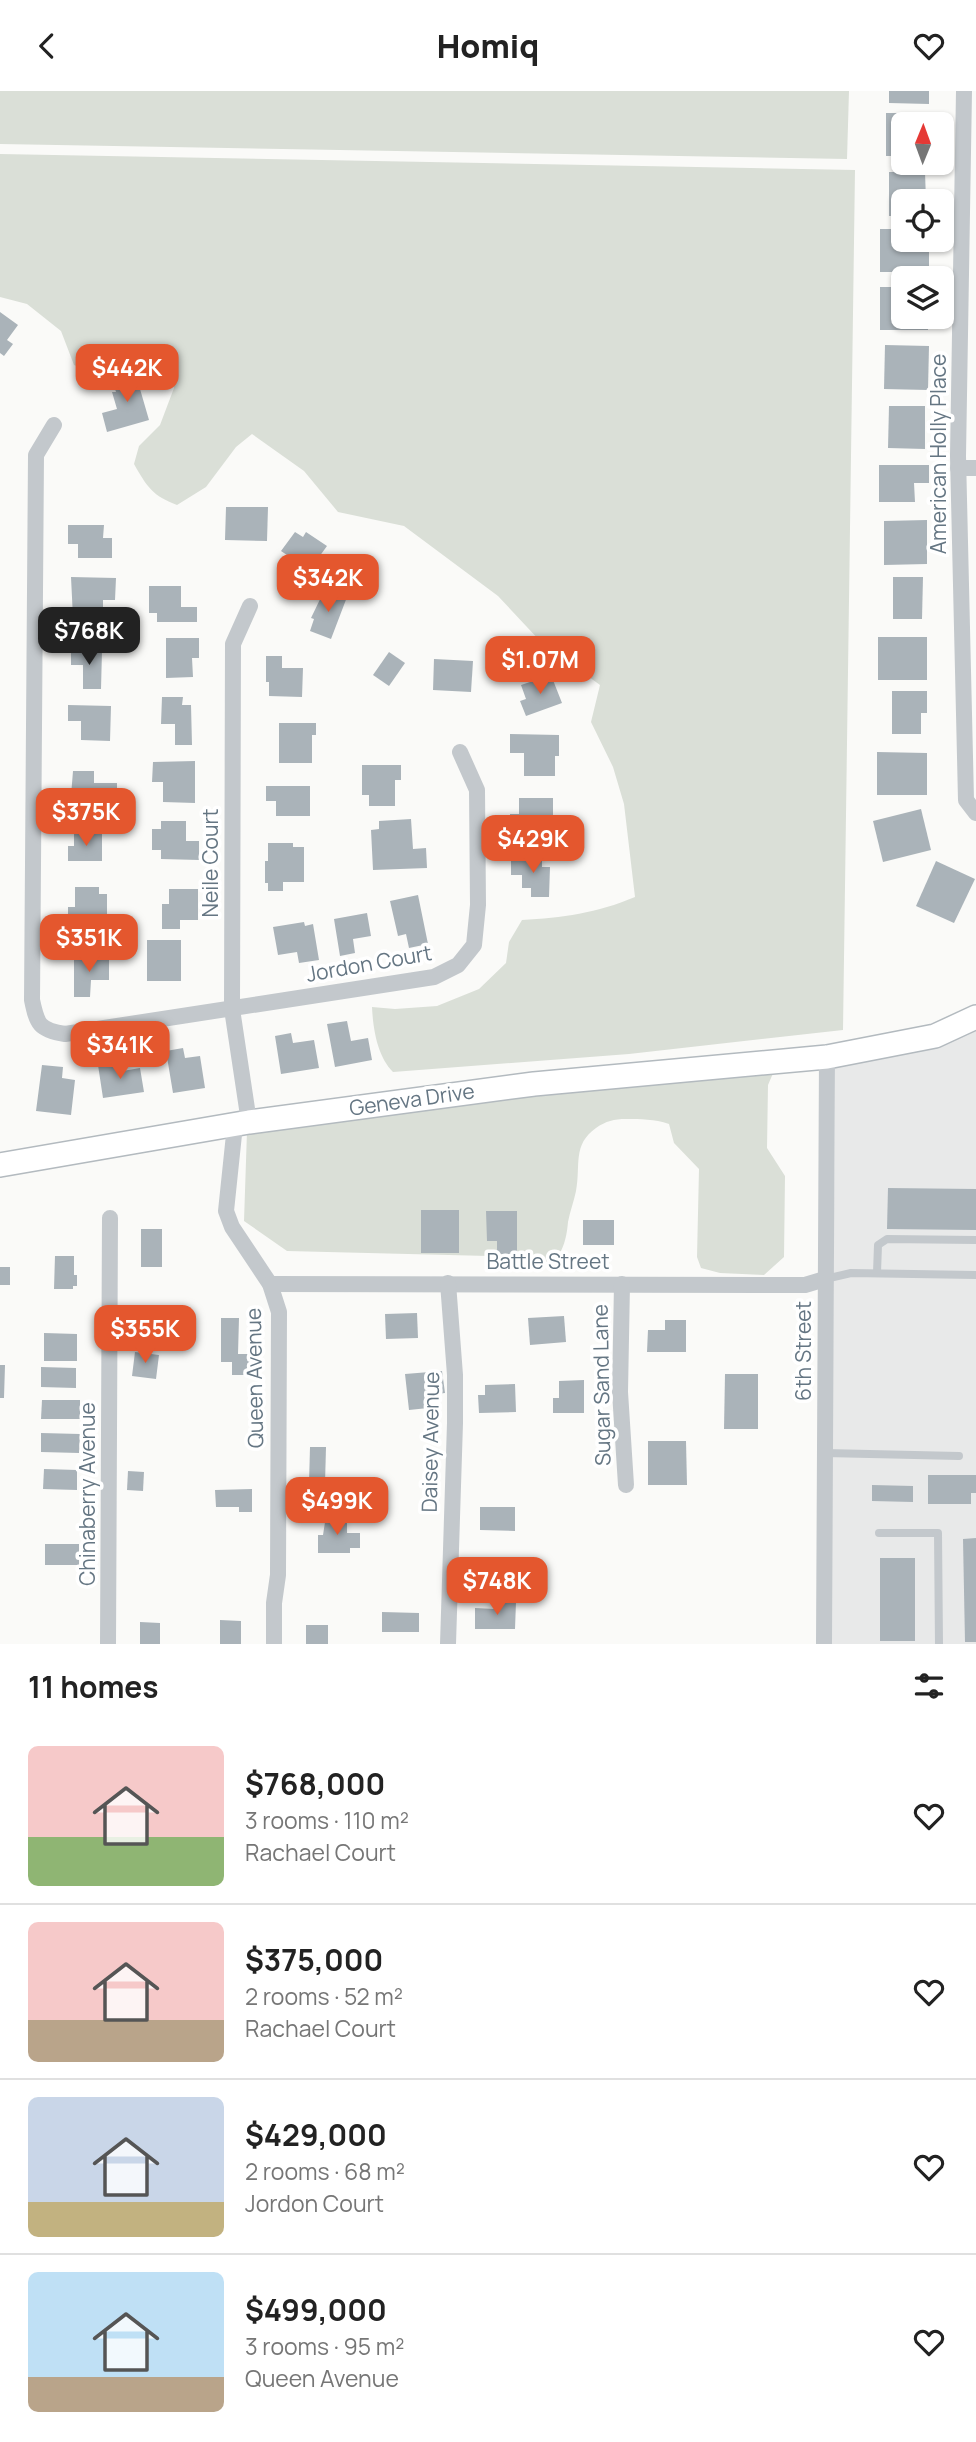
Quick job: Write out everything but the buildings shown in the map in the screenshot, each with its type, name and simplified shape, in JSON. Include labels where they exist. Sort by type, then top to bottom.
[{"type":"main road","name":"Geneva Drive","points":[[0,1165],[242,1123],[534,1084],[827,1057],[935,1036],[976,1017]]},
{"type":"street","name":"American Holly Place","points":[[964,91],[969,258],[958,468],[970,694],[966,800],[976,813]]},
{"type":"street","name":"Jordon Court","points":[[54,425],[36,455],[32,1000],[36,1021],[48,1032],[65,1034],[434,977],[458,965],[474,945],[478,905],[477,790],[460,752]]},
{"type":"street","points":[[958,468],[976,468]]},
{"type":"street","name":"Neile Court","points":[[242,1123],[232,1009],[233,644],[250,606]]},
{"type":"street","name":"6th Street","points":[[824,1644],[827,1057]]},
{"type":"street","name":"Queen Avenue","points":[[242,1123],[226,1211],[232,1227],[270,1284],[279,1312],[278,1576],[274,1603],[274,1644]]},
{"type":"street","name":"Chinaberry Avenue","points":[[108,1644],[110,1218]]},
{"type":"street","name":"Battle Street","points":[[270,1284],[805,1286],[825,1279]]},
{"type":"street","name":"Daisey Avenue","points":[[447,1644],[455,1423],[455,1375],[448,1283]]},
{"type":"street","name":"Sugar Sand Lane","points":[[622,1284],[620,1392],[626,1485]]},
{"type":"lane","points":[[877,1273],[878,1245],[887,1239],[976,1240]]},
{"type":"lane","points":[[825,1279],[850,1273],[976,1275]]},
{"type":"lane","points":[[825,1453],[959,1456]]},
{"type":"lane","points":[[879,1533],[938,1533],[939,1644]]},
{"type":"shaded area","points":[[0,91],[849,91],[847,159],[0,144]]},
{"type":"shaded area","points":[[0,154],[855,170],[843,1030],[629,1054],[393,1072],[380,1050],[372,1007],[395,1009],[437,1006],[479,989],[506,963],[509,942],[522,920],[579,914],[635,897],[624,804],[613,767],[591,722],[600,685],[541,642],[498,596],[404,526],[338,512],[304,471],[252,434],[236,447],[206,487],[177,505],[156,494],[134,464],[139,446],[160,425],[174,388],[168,360],[125,359],[89,371],[74,365],[61,331],[27,304],[0,297]]},
{"type":"shaded area","points":[[976,1026],[976,1644],[831,1644],[835,1065]]},
{"type":"shaded area","points":[[774,1071],[768,1085],[767,1148],[785,1176],[784,1257],[764,1275],[720,1273],[701,1268],[697,1257],[699,1169],[674,1143],[669,1124],[658,1121],[610,1121],[596,1128],[583,1141],[576,1191],[564,1243],[556,1258],[546,1263],[521,1263],[489,1256],[287,1251],[244,1221],[247,1131],[534,1093]]}]
